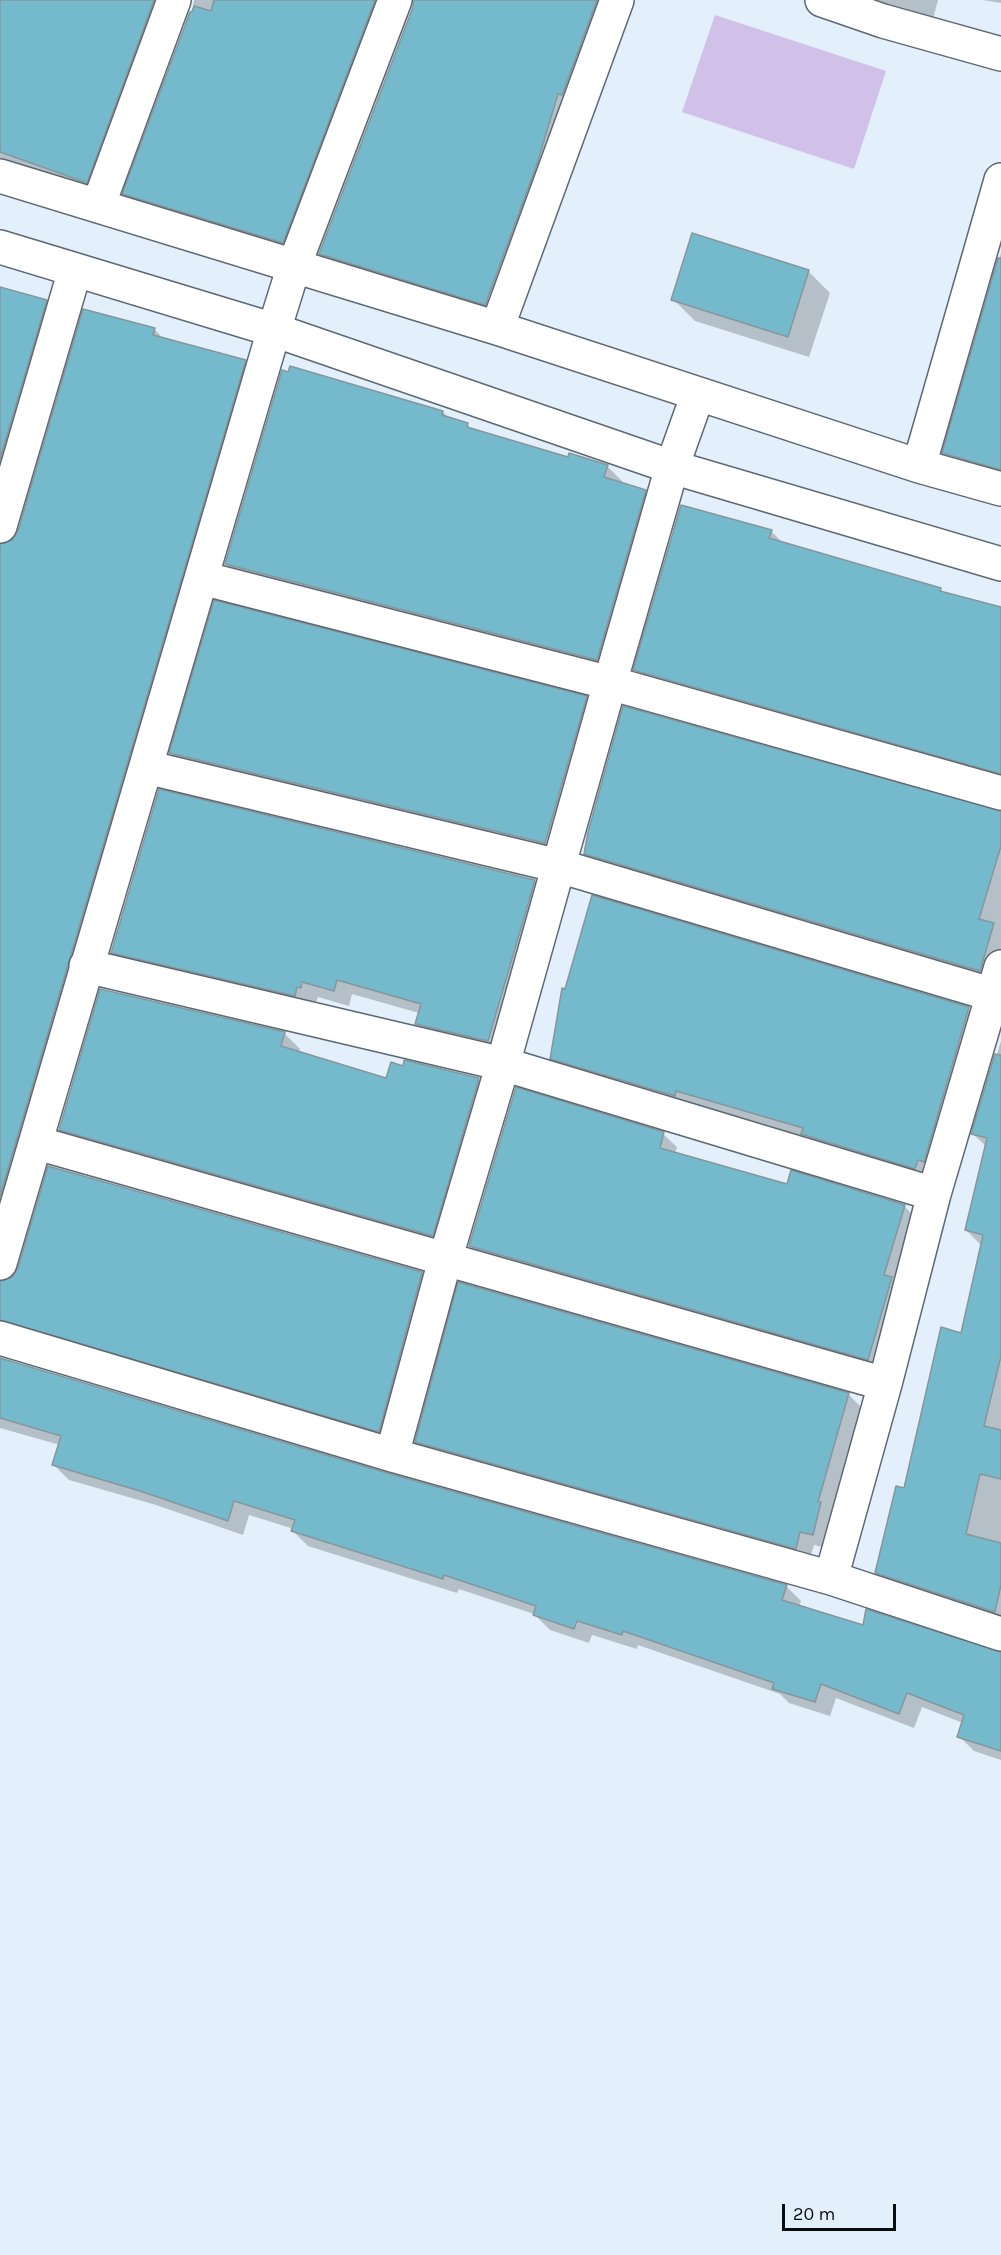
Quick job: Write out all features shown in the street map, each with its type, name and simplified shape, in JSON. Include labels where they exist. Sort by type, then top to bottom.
[{"type":"street","points":[[98,206],[174,0]]},
{"type":"street","points":[[0,1263],[294,266],[395,0]]},
{"type":"street","points":[[497,328],[617,0]]},
{"type":"street","points":[[822,0],[883,21],[1001,54]]},
{"type":"street","points":[[0,176],[497,328],[919,466],[1001,489]]},
{"type":"street","points":[[919,466],[1001,180]]},
{"type":"street","points":[[0,247],[274,330],[672,467],[1001,564]]},
{"type":"street","points":[[0,526],[75,270]]},
{"type":"street","points":[[392,1455],[445,1260],[503,1064],[672,467],[698,394]]},
{"type":"street","points":[[202,578],[610,683],[1001,793]]},
{"type":"street","points":[[146,767],[559,866],[998,981],[934,1194],[885,1384],[831,1578]]},
{"type":"street","points":[[86,966],[503,1064],[934,1194]]},
{"type":"street","points":[[37,1143],[885,1384]]},
{"type":"street","points":[[0,1338],[392,1455],[831,1578],[1001,1634]]},
{"type":"shaded area","points":[[715,15],[886,71],[854,169],[682,112]]},
{"type":"building","points":[[0,0],[154,0],[87,183],[0,152]]},
{"type":"building","points":[[214,0],[375,0],[283,243],[122,194],[190,12],[194,6],[211,11]]},
{"type":"building","points":[[413,0],[597,0],[562,95],[558,94],[537,164],[485,305],[319,254],[413,7]]},
{"type":"building","points":[[692,233],[809,270],[788,337],[671,300]]},
{"type":"building","points":[[998,258],[1001,258],[1001,470],[942,453]]},
{"type":"building","points":[[0,287],[47,300],[0,459]]},
{"type":"building","points":[[83,309],[155,328],[153,335],[246,360],[0,1196],[0,544],[12,540],[18,531]]},
{"type":"building","points":[[290,366],[443,411],[442,415],[468,423],[467,427],[568,457],[569,453],[608,465],[604,477],[646,490],[597,660],[225,564],[282,370],[288,372]]},
{"type":"building","points":[[681,505],[772,530],[769,538],[941,588],[940,591],[1001,607],[1001,774],[633,670]]},
{"type":"building","points":[[214,600],[587,696],[545,843],[169,753]]},
{"type":"building","points":[[623,706],[1001,811],[1001,846],[979,919],[994,923],[980,971],[584,854]]},
{"type":"building","points":[[159,789],[535,880],[488,1041],[415,1024],[421,1004],[337,980],[334,991],[302,982],[301,988],[297,987],[295,996],[111,953]]},
{"type":"building","points":[[592,895],[969,1007],[924,1162],[918,1160],[915,1169],[801,1134],[803,1128],[676,1091],[675,1096],[550,1059],[562,988],[565,989]]},
{"type":"building","points":[[100,989],[285,1032],[281,1046],[386,1078],[391,1062],[403,1066],[404,1060],[479,1078],[433,1236],[59,1130]]},
{"type":"building","points":[[995,1054],[1001,1055],[1001,1356],[984,1426],[1001,1430],[1001,1479],[980,1474],[966,1534],[1001,1543],[1001,1585],[995,1612],[875,1573],[896,1486],[904,1488],[941,1327],[961,1333],[983,1235],[965,1230],[987,1138],[971,1134]]},
{"type":"building","points":[[516,1087],[664,1132],[660,1148],[787,1184],[791,1170],[905,1205],[884,1275],[892,1277],[868,1360],[469,1246]]},
{"type":"building","points":[[48,1166],[422,1272],[379,1432],[0,1320],[0,1281],[12,1277],[18,1268]]},
{"type":"building","points":[[458,1282],[849,1393],[818,1502],[821,1502],[813,1535],[800,1532],[796,1549],[415,1442]]},
{"type":"building","points":[[0,1358],[387,1473],[787,1585],[782,1600],[863,1625],[866,1609],[1001,1652],[1001,1751],[957,1737],[964,1715],[907,1693],[899,1714],[821,1684],[815,1702],[772,1689],[774,1683],[623,1631],[622,1635],[577,1621],[574,1629],[533,1615],[536,1606],[444,1575],[443,1579],[291,1531],[295,1520],[234,1501],[228,1521],[140,1491],[52,1465],[61,1436],[0,1418]]}]
